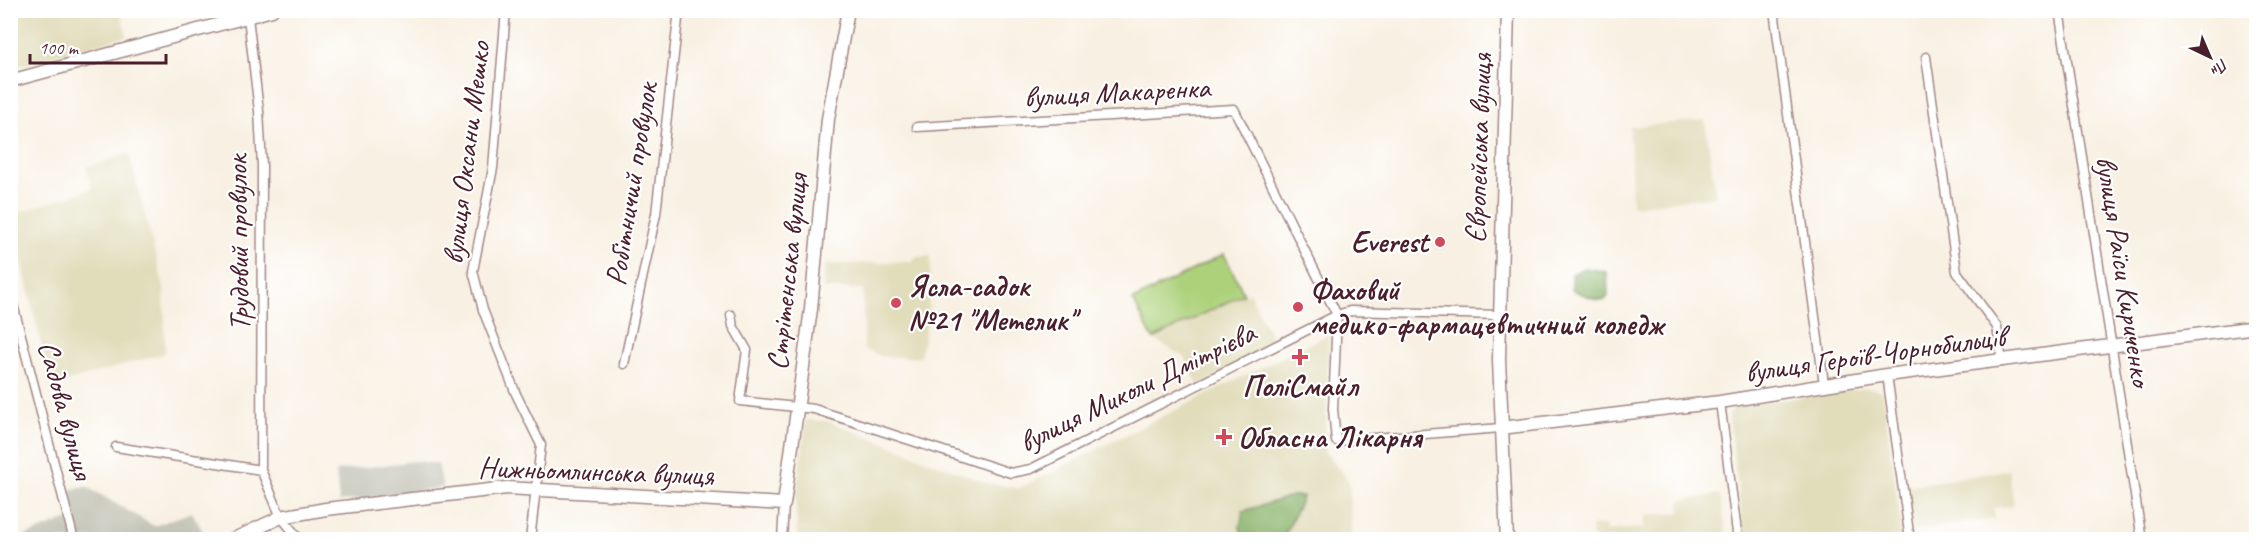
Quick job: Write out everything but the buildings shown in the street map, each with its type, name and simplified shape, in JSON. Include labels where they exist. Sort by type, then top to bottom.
[{"type":"main road","points":[[10,81],[272,10]]},
{"type":"main road","name":"Стрітенська вулиця","points":[[784,504],[811,309],[828,119],[848,10]]},
{"type":"main road","name":"Європейська вулиця","points":[[1507,540],[1501,428],[1500,315],[1508,10]]},
{"type":"main road","name":"вулиця Героїв-Чорнобильців","points":[[1501,428],[1720,402],[1887,375],[2001,362],[2256,327]]},
{"type":"main road","name":"Нижньомлинська вулиця","points":[[232,540],[281,517],[466,491],[507,488],[784,504]]},
{"type":"street","name":"вулиця Оксани Мешко","points":[[506,10],[493,168],[474,271],[477,293],[486,317],[516,394],[541,445],[530,540]]},
{"type":"street","name":"Робітничий провулок","points":[[624,364],[656,214],[680,10]]},
{"type":"street","points":[[1774,10],[1824,384]]},
{"type":"street","name":"вулиця Раїси Кириченко","points":[[2059,10],[2142,540]]},
{"type":"street","name":"Трудовий провулок","points":[[248,17],[259,111],[262,166],[261,470]]},
{"type":"street","points":[[1926,57],[1957,272],[1997,327],[2001,362]]},
{"type":"street","name":"вулиця Макаренка","points":[[917,127],[1234,109],[1337,315]]},
{"type":"street","name":"Садова вулиця","points":[[10,293],[74,540]]},
{"type":"street","name":"вулиця Миколи Дмітрієва","points":[[731,315],[733,326],[747,350],[740,401],[814,409],[1011,473],[1020,472],[1337,315],[1350,311],[1500,315]]},
{"type":"street","points":[[1337,315],[1333,409],[1336,441],[1501,428]]},
{"type":"street","points":[[1887,375],[1910,540]]},
{"type":"street","points":[[1720,402],[1738,540]]},
{"type":"street","points":[[116,447],[261,470],[281,517],[300,540]]},
{"type":"street","name":"Стрітенська вулиця","points":[[782,540],[784,504]]},
{"type":"shaded area","points":[[11,10],[120,11],[127,36],[11,68]]},
{"type":"shaded area","points":[[1705,120],[1716,196],[1632,206],[1630,127]]},
{"type":"shaded area","points":[[129,154],[164,288],[165,353],[51,386],[11,215],[92,189],[86,167]]},
{"type":"shaded area","name":"Ясла-садок №21 \"Метелик\"","points":[[931,256],[928,317],[920,357],[882,357],[864,349],[863,289],[823,289],[825,265],[912,261],[915,257]]},
{"type":"shaded area","points":[[1249,293],[1276,346],[1198,385],[1185,357],[1153,339]]},
{"type":"shaded area","name":"Обласна Лікарня","points":[[1329,334],[1325,452],[1349,481],[1352,539],[797,540],[796,495],[806,420],[827,421],[986,483],[1019,488]]},
{"type":"shaded area","points":[[1867,388],[1879,390],[1883,394],[1903,539],[1744,539],[1730,412],[1737,406]]},
{"type":"shaded area","points":[[416,461],[438,464],[443,487],[339,502],[336,471]]},
{"type":"shaded area","points":[[2009,470],[2014,506],[1994,508],[1995,519],[1913,531],[1907,486]]},
{"type":"shaded area","points":[[87,487],[154,526],[192,512],[207,539],[26,540],[25,536],[74,517],[71,489]]},
{"type":"shaded area","points":[[1720,494],[1727,539],[1592,539],[1591,526],[1606,525],[1607,531],[1645,527],[1644,516],[1681,512],[1680,503],[1683,500]]},
{"type":"green space","points":[[1224,254],[1244,294],[1153,339],[1133,300]]},
{"type":"green space","points":[[1585,268],[1607,272],[1608,296],[1605,300],[1597,300],[1572,290],[1572,274]]},
{"type":"green space","points":[[1292,496],[1303,496],[1283,539],[1244,539],[1240,528],[1243,511]]},
{"type":"place","name":"Everest","points":[[1440,242]]},
{"type":"place","name":"Ясла-садок №21 \"Метелик\"","points":[[896,303]]},
{"type":"place","name":"Фаховий медико-фармацевтичний коледж","points":[[1298,307]]},
{"type":"place","name":"ПоліСмайл","points":[[1300,357]]},
{"type":"place","name":"Обласна Лікарня","points":[[1224,437]]}]
